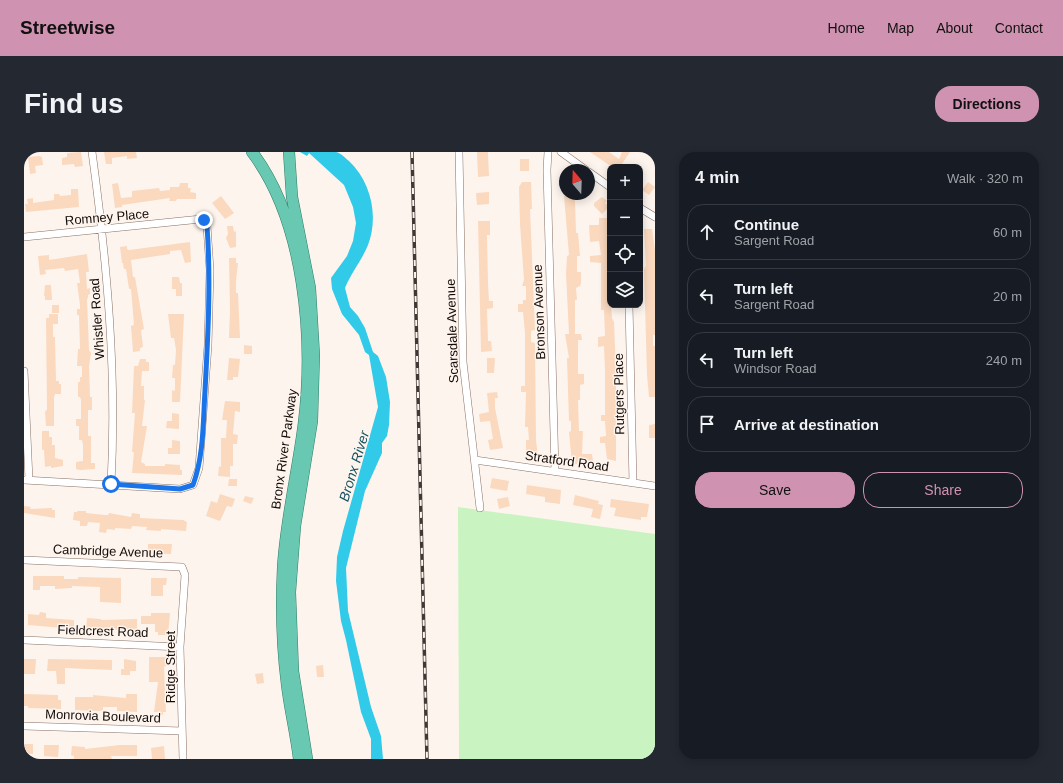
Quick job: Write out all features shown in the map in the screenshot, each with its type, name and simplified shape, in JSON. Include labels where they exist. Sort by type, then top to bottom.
[{"type":"highway","name":"Bronx River Parkway","points":[[252,152],[270,179],[284,214],[298,265],[304,311],[307,370],[305,409],[285,541],[282,593],[286,674],[299,759]]},
{"type":"highway","name":"Bronx River Parkway","points":[[289,152],[292,197],[310,288],[314,355],[313,408],[294,538],[290,592],[293,671],[307,759]]},
{"type":"street","name":"Whistler Road","points":[[92,152],[102,228],[113,386],[114,426],[111,484]]},
{"type":"street","name":"Scarsdale Avenue","points":[[459,152],[463,362],[480,508]]},
{"type":"street","name":"Bronson Avenue","points":[[548,152],[547,170],[555,471]]},
{"type":"street","points":[[561,152],[578,164]]},
{"type":"street","points":[[595,176],[607,185]]},
{"type":"street","points":[[643,210],[655,217]]},
{"type":"street","name":"Romney Place","points":[[24,237],[192,220],[204,220],[207,226],[210,270],[203,423],[198,472],[193,485],[180,489],[111,484]]},
{"type":"street","name":"Rutgers Place","points":[[629,308],[633,483]]},
{"type":"street","points":[[24,371],[26,480],[111,484]]},
{"type":"street","name":"Stratford Road","points":[[475,460],[655,486]]},
{"type":"street","name":"Cambridge Avenue","points":[[24,560],[164,564],[182,567],[185,575]]},
{"type":"street","name":"Ridge Street","points":[[183,759],[180,647],[185,575]]},
{"type":"street","name":"Fieldcrest Road","points":[[24,640],[180,647]]},
{"type":"street","name":"Monrovia Boulevard","points":[[24,726],[182,731]]},
{"type":"green space","points":[[458,507],[655,534],[655,759],[459,759]]},
{"type":"water","points":[[300,152],[340,153],[357,169],[363,179],[368,189],[373,211],[373,223],[368,245],[345,288],[350,307],[358,316],[365,328],[373,352],[378,356],[386,377],[390,402],[389,425],[387,436],[382,443],[382,453],[365,491],[346,568],[348,611],[371,707],[381,736],[383,759],[371,759],[371,739],[361,712],[341,621],[336,581],[337,557],[343,531],[378,407],[369,355],[365,352],[359,335],[342,314],[332,289],[331,278],[347,256],[353,241],[356,223],[353,207],[344,185],[309,153],[307,156]]},
{"type":"building","points":[[81,152],[83,166],[75,167],[74,164],[62,165],[62,158],[67,157],[67,153]]},
{"type":"building","points":[[104,152],[136,152],[137,158],[127,159],[127,156],[112,158],[112,164],[106,164]]},
{"type":"building","points":[[477,152],[488,152],[489,176],[478,177]]},
{"type":"building","points":[[590,152],[609,152],[619,159],[622,152],[630,152],[622,164],[608,164]]},
{"type":"building","points":[[28,157],[42,157],[43,165],[35,166],[36,173],[30,174]]},
{"type":"building","points":[[520,159],[529,159],[529,171],[520,171]]},
{"type":"building","points":[[522,182],[531,182],[532,209],[530,209],[535,330],[531,331],[531,342],[535,343],[536,440],[538,457],[526,457],[526,440],[529,440],[528,427],[525,427],[526,392],[521,392],[521,386],[525,386],[525,333],[523,312],[518,312],[518,304],[523,304],[523,300],[526,300],[526,286],[522,286],[524,280],[519,187]]},
{"type":"building","points":[[648,182],[655,187],[649,195],[643,191]]},
{"type":"building","points":[[118,183],[121,198],[132,197],[132,191],[159,188],[160,191],[170,190],[170,187],[179,187],[180,183],[188,183],[188,188],[191,188],[190,192],[196,193],[196,199],[177,199],[176,201],[169,201],[170,198],[122,205],[122,207],[115,208],[112,184]]},
{"type":"building","points":[[71,189],[78,189],[79,207],[26,212],[25,204],[28,204],[27,199],[33,198],[33,203],[54,200],[54,194],[59,194],[60,196],[71,195]]},
{"type":"building","points":[[489,192],[489,204],[477,205],[476,193]]},
{"type":"building","points":[[221,196],[234,213],[225,219],[212,203]]},
{"type":"building","points":[[602,197],[607,201],[605,203],[607,205],[607,209],[602,214],[594,206],[594,203]]},
{"type":"building","points":[[564,200],[575,200],[576,233],[578,233],[580,256],[577,256],[577,272],[581,272],[581,283],[580,286],[576,288],[577,300],[575,300],[575,334],[581,334],[582,340],[578,340],[578,374],[584,374],[584,384],[580,385],[580,400],[578,400],[579,431],[583,431],[582,454],[592,454],[593,461],[577,462],[577,464],[572,464],[569,432],[571,431],[571,421],[569,421],[567,358],[569,358],[565,334],[569,334],[566,274],[567,256],[569,255]]},
{"type":"building","points":[[599,218],[607,218],[607,308],[611,308],[614,322],[616,370],[616,461],[607,459],[605,443],[600,443],[600,437],[606,436],[605,421],[601,421],[601,415],[605,415],[604,346],[598,347],[598,337],[605,336],[604,310],[601,310],[601,263],[590,262],[590,256],[601,255],[599,241],[590,242],[589,225],[599,225]]},
{"type":"building","points":[[478,221],[490,221],[490,235],[487,235],[488,283],[489,301],[493,301],[493,308],[487,309],[488,341],[491,341],[492,351],[481,352]]},
{"type":"building","points":[[227,226],[233,226],[234,232],[236,231],[236,247],[230,248],[226,238],[228,234]]},
{"type":"building","points":[[644,229],[652,229],[655,250],[655,335],[653,335],[653,346],[655,346],[655,397],[649,397],[647,375],[644,269],[646,266]]},
{"type":"building","points":[[190,242],[191,262],[185,263],[181,250],[170,251],[170,254],[131,260],[144,329],[141,330],[143,347],[140,348],[140,351],[133,352],[131,326],[134,325],[131,289],[129,289],[126,269],[124,269],[122,263],[120,247],[127,246],[127,249],[129,250]]},
{"type":"building","points":[[87,254],[89,272],[86,272],[87,289],[90,288],[90,294],[88,295],[87,299],[89,350],[91,353],[89,366],[90,397],[92,397],[92,410],[88,410],[88,436],[91,436],[91,463],[95,463],[95,469],[80,470],[76,469],[76,462],[83,461],[82,440],[79,440],[79,426],[76,426],[76,419],[81,419],[81,400],[80,397],[78,397],[78,382],[80,382],[80,377],[82,377],[82,366],[77,366],[78,349],[80,349],[79,315],[77,315],[77,309],[80,309],[77,283],[80,283],[78,269],[65,271],[64,268],[45,270],[46,274],[40,275],[38,256],[49,255],[49,260]]},
{"type":"building","points":[[229,258],[236,258],[236,263],[238,263],[236,293],[238,293],[240,338],[229,338]]},
{"type":"building","points":[[172,277],[179,277],[180,283],[182,283],[182,296],[176,296],[176,289],[172,289]]},
{"type":"building","points":[[45,285],[51,285],[52,300],[45,300]]},
{"type":"building","points":[[52,305],[59,305],[59,313],[52,313]]},
{"type":"building","points":[[49,314],[58,314],[58,324],[53,324],[53,337],[55,337],[56,381],[59,381],[59,384],[61,384],[61,394],[55,394],[54,398],[54,426],[46,426],[45,412],[47,409],[46,318],[49,318]]},
{"type":"building","points":[[168,314],[184,314],[180,402],[172,402],[172,390],[175,391],[175,378],[172,378],[176,350],[174,338],[171,338]]},
{"type":"building","points":[[244,345],[252,346],[252,354],[244,354]]},
{"type":"building","points":[[229,358],[240,359],[238,377],[233,377],[233,380],[227,380]]},
{"type":"building","points":[[487,358],[495,358],[494,373],[487,373]]},
{"type":"building","points":[[140,359],[146,359],[146,362],[149,362],[149,371],[142,371],[141,386],[144,386],[145,400],[142,426],[147,426],[141,462],[145,464],[145,466],[165,466],[165,464],[180,465],[182,475],[132,473],[135,413],[132,413],[134,366],[138,366]]},
{"type":"building","points":[[497,392],[498,398],[495,398],[495,408],[503,448],[490,450],[488,440],[493,439],[490,421],[480,422],[479,414],[489,412],[487,393]]},
{"type":"building","points":[[225,401],[240,402],[240,412],[235,411],[233,434],[238,435],[237,444],[233,444],[233,466],[230,466],[230,477],[218,476],[219,466],[221,467],[221,438],[226,438],[227,420],[222,420]]},
{"type":"building","points":[[172,413],[179,414],[179,429],[166,428],[167,421],[172,421]]},
{"type":"building","points":[[655,424],[655,438],[649,438],[649,425]]},
{"type":"building","points":[[42,431],[49,431],[49,437],[52,437],[52,445],[55,445],[55,458],[63,460],[63,466],[51,468],[51,466],[45,467],[44,450],[42,450]]},
{"type":"building","points":[[172,440],[180,441],[180,454],[168,454],[168,448],[172,448]]},
{"type":"building","points":[[492,478],[509,481],[507,491],[490,488]]},
{"type":"building","points":[[229,479],[237,479],[237,486],[228,486]]},
{"type":"building","points":[[527,485],[561,490],[560,504],[545,502],[545,497],[526,494]]},
{"type":"building","points":[[220,494],[235,499],[232,507],[227,506],[220,521],[206,516],[211,501],[217,503]]},
{"type":"building","points":[[575,495],[599,501],[598,504],[603,505],[600,519],[591,517],[593,509],[573,505]]},
{"type":"building","points":[[245,496],[254,498],[251,504],[243,501]]},
{"type":"building","points":[[508,497],[510,506],[499,509],[497,499]]},
{"type":"building","points":[[611,499],[649,504],[647,517],[641,517],[641,520],[614,516],[616,508],[610,507]]},
{"type":"building","points":[[24,506],[31,507],[30,509],[52,508],[52,510],[55,510],[55,518],[24,513]]},
{"type":"building","points":[[86,511],[86,513],[105,515],[108,515],[109,513],[131,517],[132,513],[140,514],[140,518],[183,520],[187,522],[186,531],[161,529],[161,531],[146,530],[147,527],[132,526],[131,529],[115,528],[115,530],[107,529],[106,533],[99,532],[100,523],[88,522],[87,526],[80,526],[80,521],[73,520],[74,512]]},
{"type":"building","points":[[148,544],[172,544],[171,554],[148,553]]},
{"type":"building","points":[[33,576],[64,576],[64,579],[78,579],[78,577],[121,578],[121,603],[100,602],[100,587],[72,586],[72,588],[55,589],[55,586],[40,586],[40,590],[33,590]]},
{"type":"building","points":[[151,578],[167,578],[166,585],[163,585],[163,596],[151,596]]},
{"type":"building","points":[[40,612],[46,613],[46,618],[74,620],[74,629],[28,625],[28,614],[39,615]]},
{"type":"building","points":[[151,613],[170,613],[168,635],[158,635],[158,632],[155,632],[155,624],[141,624],[141,616],[151,616]]},
{"type":"building","points":[[87,618],[101,620],[137,619],[137,629],[94,630],[94,628],[86,628]]},
{"type":"building","points":[[149,657],[167,657],[167,665],[164,667],[166,712],[163,712],[163,715],[158,715],[158,712],[154,712],[158,682],[149,682]]},
{"type":"building","points":[[24,659],[36,659],[35,674],[24,674]]},
{"type":"building","points":[[48,659],[112,660],[112,670],[65,668],[65,684],[57,684],[56,671],[47,671]]},
{"type":"building","points":[[124,659],[136,661],[136,671],[130,671],[130,675],[121,675],[121,669],[124,669]]},
{"type":"building","points":[[323,665],[324,677],[317,677],[316,666]]},
{"type":"building","points":[[263,673],[264,683],[257,684],[255,674]]},
{"type":"building","points":[[24,694],[58,695],[58,700],[61,700],[61,709],[28,708],[28,706],[24,706]]},
{"type":"building","points":[[126,694],[137,694],[137,712],[117,711],[117,707],[103,707],[103,710],[99,711],[75,710],[75,697],[93,697],[93,695],[126,698]]},
{"type":"building","points":[[25,744],[33,744],[33,754],[24,754]]},
{"type":"building","points":[[44,745],[59,745],[58,757],[44,756]]},
{"type":"building","points":[[120,745],[137,745],[137,756],[111,756],[112,759],[74,759],[74,756],[71,755],[72,746],[85,747],[85,749]]},
{"type":"building","points":[[164,746],[165,759],[152,759],[151,748]]},
{"type":"railway","points":[[412,152],[427,759]]},
{"type":"route","points":[[111,484],[180,489],[188,488],[193,485],[198,472],[203,431],[208,345],[210,270],[207,226],[204,220]]},
{"type":"water label","name":"Bronx River","points":[[354,466]]}]
